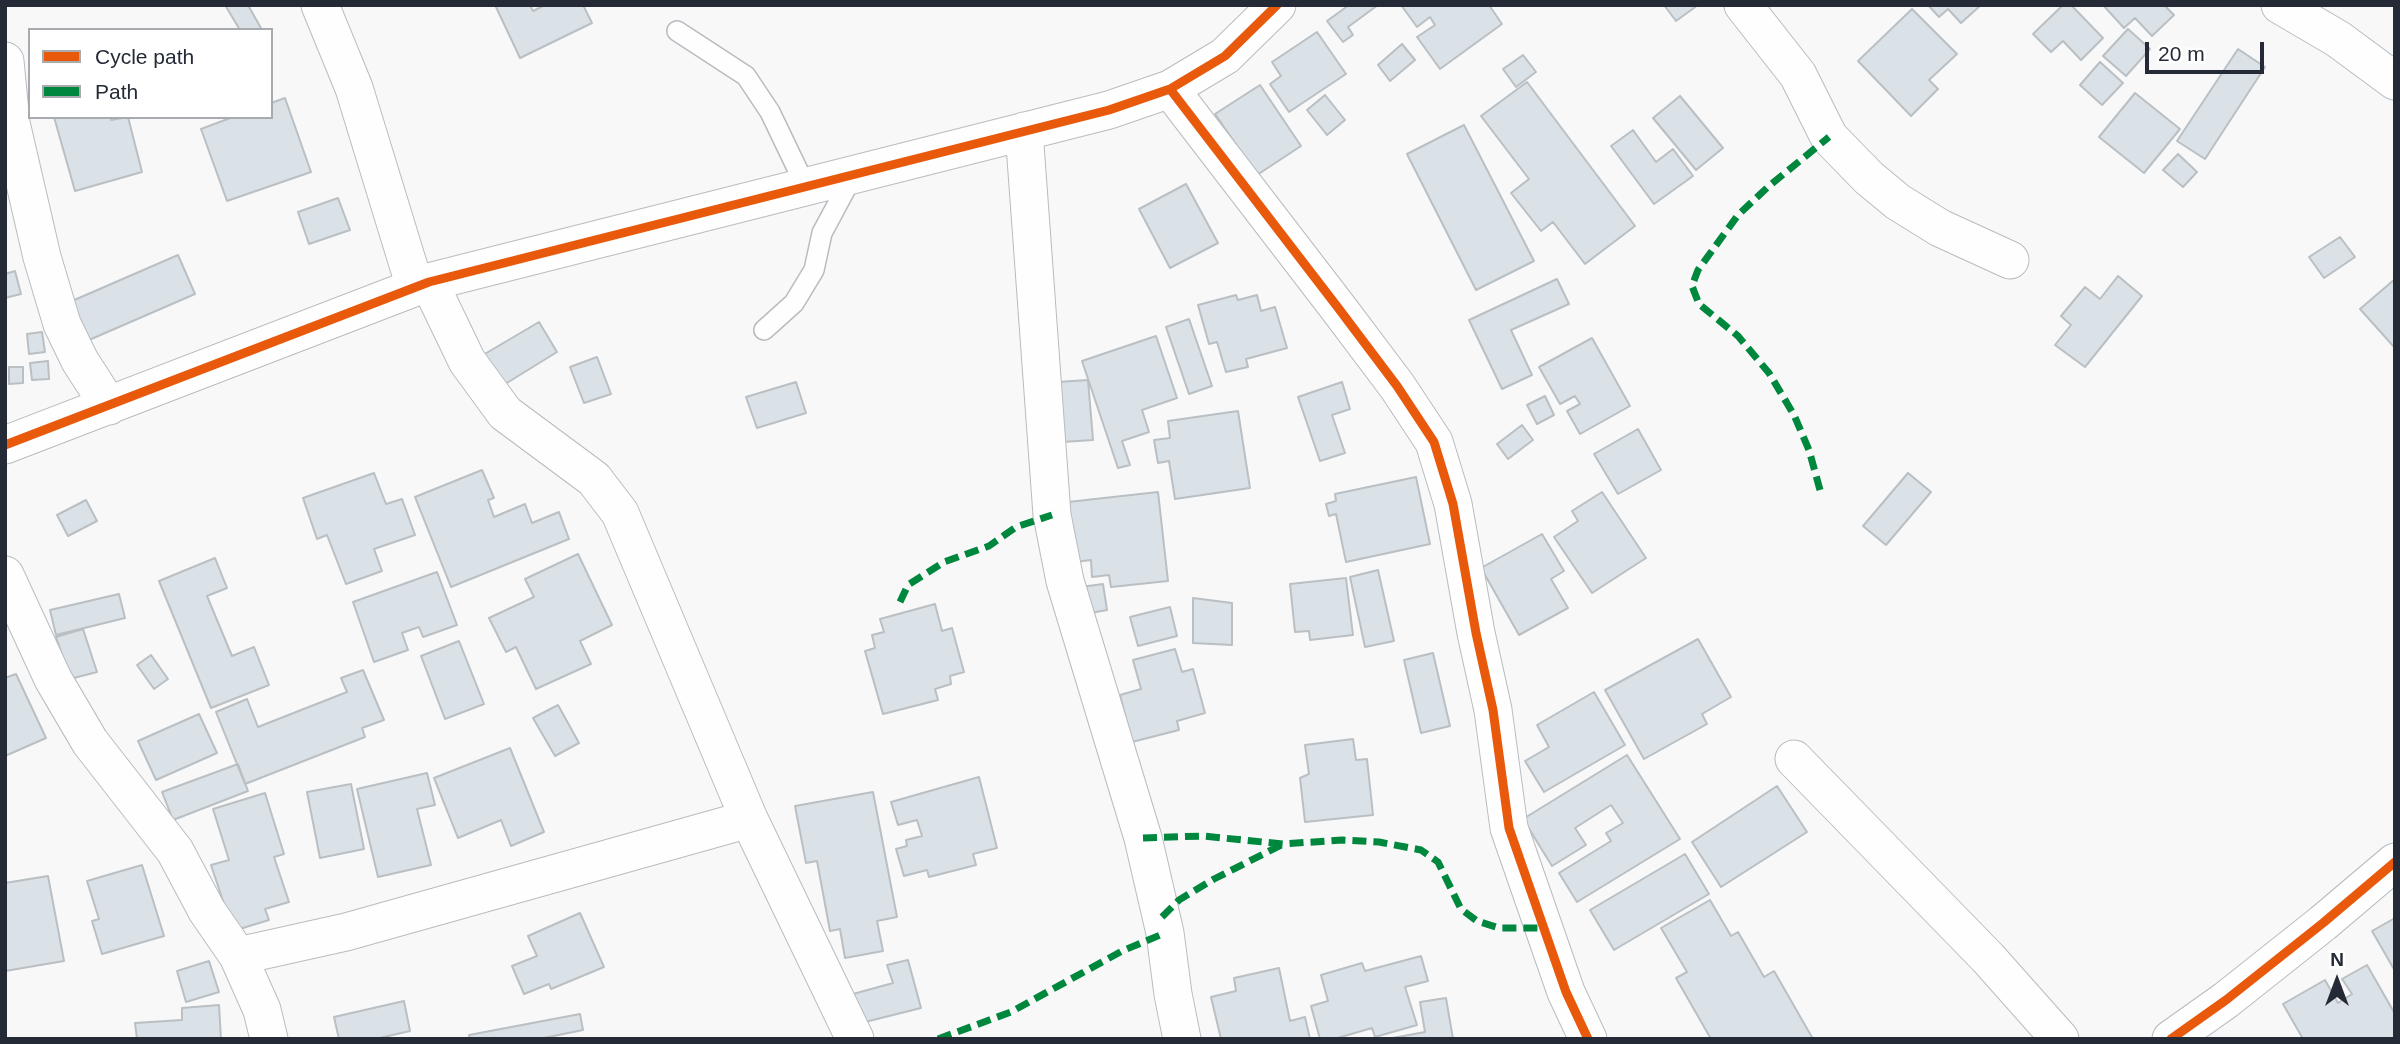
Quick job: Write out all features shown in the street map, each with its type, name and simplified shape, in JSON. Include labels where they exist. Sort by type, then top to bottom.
[{"type":"street","points":[[320,5],[354,88],[422,285],[467,361],[505,413],[594,479],[620,513],[749,819],[855,1039]]},
{"type":"street","points":[[5,445],[422,285],[805,185],[852,177],[1108,110],[1170,89],[1225,56],[1277,5]]},
{"type":"street","points":[[1744,5],[1798,75],[1829,137],[1868,178],[1898,202],[1940,228],[2010,260]]},
{"type":"street","points":[[2280,5],[2338,39],[2395,81]]},
{"type":"street","points":[[5,61],[8,123],[62,324],[79,361],[109,406]]},
{"type":"street","points":[[1170,89],[1397,386],[1434,442],[1453,504],[1493,710],[1509,828],[1566,992],[1588,1039]]},
{"type":"street","points":[[1024,131],[1052,515],[1065,581],[1143,838],[1165,933],[1182,1039]]},
{"type":"street","points":[[5,575],[53,680],[90,742],[175,851],[207,911],[238,956],[262,1010],[269,1039]]},
{"type":"street","points":[[1794,759],[1988,958],[2060,1039]]},
{"type":"street","points":[[238,956],[346,932],[749,819]]},
{"type":"street","points":[[2171,1039],[2248,983],[2395,862]]},
{"type":"lane","points":[[677,30],[746,76],[770,112],[805,185]]},
{"type":"lane","points":[[764,330],[794,303],[814,270],[822,233],[852,177]]},
{"type":"building","points":[[225,5],[248,5],[261,28],[239,28]]},
{"type":"building","points":[[530,5],[533,11],[545,5],[583,5],[592,23],[520,58],[496,7]]},
{"type":"building","points":[[1349,5],[1378,5],[1348,27],[1353,35],[1343,42],[1327,21]]},
{"type":"building","points":[[1401,5],[1489,5],[1502,24],[1440,69],[1417,37],[1435,25],[1430,17],[1417,27]]},
{"type":"building","points":[[1664,5],[1698,5],[1676,21]]},
{"type":"building","points":[[1928,5],[1981,5],[1961,23],[1948,9],[1939,17]]},
{"type":"building","points":[[2063,5],[2071,5],[2103,38],[2081,60],[2063,41],[2051,52],[2033,34]]},
{"type":"building","points":[[2103,5],[2164,5],[2174,15],[2152,36],[2135,18],[2124,28]]},
{"type":"building","points":[[1912,9],[1957,54],[1929,80],[1938,89],[1911,116],[1858,61]]},
{"type":"building","points":[[2128,29],[2150,49],[2126,76],[2103,56]]},
{"type":"building","points":[[1317,32],[1346,74],[1289,112],[1270,84],[1281,76],[1272,62]]},
{"type":"building","points":[[1402,44],[1415,60],[1390,81],[1378,65]]},
{"type":"building","points":[[2238,49],[2265,67],[2205,159],[2177,141]]},
{"type":"building","points":[[1523,55],[1536,72],[1516,87],[1503,69]]},
{"type":"building","points":[[2100,62],[2123,83],[2102,105],[2080,85]]},
{"type":"building","points":[[1527,82],[1635,226],[1585,264],[1553,222],[1541,231],[1511,193],[1529,179],[1481,116]]},
{"type":"building","points":[[1260,85],[1301,146],[1257,175],[1215,114]]},
{"type":"building","points":[[2135,93],[2180,129],[2144,173],[2099,137]]},
{"type":"building","points":[[1325,95],[1345,120],[1327,135],[1307,110]]},
{"type":"building","points":[[1680,96],[1723,148],[1696,170],[1653,118]]},
{"type":"building","points":[[285,98],[311,172],[227,201],[201,129],[228,119],[273,119],[273,102]]},
{"type":"building","points":[[55,119],[129,119],[142,172],[75,191]]},
{"type":"building","points":[[1464,125],[1534,261],[1476,290],[1407,154]]},
{"type":"building","points":[[1633,130],[1656,162],[1673,149],[1693,176],[1654,204],[1611,146]]},
{"type":"building","points":[[2178,154],[2197,172],[2183,187],[2163,170]]},
{"type":"building","points":[[1186,184],[1218,243],[1170,268],[1139,209]]},
{"type":"building","points":[[338,198],[350,230],[309,244],[298,212]]},
{"type":"building","points":[[2340,237],[2355,257],[2324,278],[2309,257]]},
{"type":"building","points":[[178,255],[195,294],[89,340],[72,301]]},
{"type":"building","points":[[15,271],[21,294],[5,298],[5,274]]},
{"type":"building","points":[[2118,276],[2142,296],[2085,367],[2055,345],[2071,325],[2061,316],[2085,287],[2100,299]]},
{"type":"building","points":[[1557,279],[1569,304],[1511,330],[1532,375],[1502,389],[1469,320]]},
{"type":"building","points":[[2395,279],[2395,348],[2360,309]]},
{"type":"building","points":[[1236,295],[1238,300],[1257,295],[1261,311],[1275,307],[1287,348],[1246,359],[1248,367],[1226,372],[1217,342],[1209,344],[1198,305]]},
{"type":"building","points":[[1189,319],[1212,386],[1189,394],[1166,327]]},
{"type":"building","points":[[539,322],[557,352],[502,386],[483,355]]},
{"type":"building","points":[[42,332],[45,352],[29,354],[27,334]]},
{"type":"building","points":[[1156,336],[1177,398],[1142,410],[1149,432],[1122,441],[1130,465],[1118,468],[1082,361]]},
{"type":"building","points":[[1592,338],[1630,406],[1580,434],[1567,411],[1580,404],[1575,396],[1560,404],[1539,367]]},
{"type":"building","points":[[597,357],[611,394],[584,403],[570,367]]},
{"type":"building","points":[[48,361],[49,379],[32,380],[30,363]]},
{"type":"building","points":[[9,367],[23,367],[23,383],[9,384]]},
{"type":"building","points":[[1088,380],[1093,440],[1062,442],[1058,382]]},
{"type":"building","points":[[796,382],[806,413],[757,428],[746,397]]},
{"type":"building","points":[[1342,382],[1350,409],[1332,415],[1345,453],[1320,461],[1298,397]]},
{"type":"building","points":[[1545,396],[1554,415],[1537,424],[1527,405]]},
{"type":"building","points":[[1238,411],[1250,488],[1175,499],[1169,461],[1158,463],[1154,440],[1170,438],[1168,421]]},
{"type":"building","points":[[1522,425],[1533,440],[1508,459],[1497,444]]},
{"type":"building","points":[[1638,429],[1661,470],[1618,494],[1594,454]]},
{"type":"building","points":[[482,470],[494,498],[488,500],[494,517],[525,504],[532,523],[559,512],[569,539],[451,587],[415,497]]},
{"type":"building","points":[[374,473],[386,504],[402,499],[415,535],[374,549],[382,571],[346,584],[327,535],[317,539],[303,498]]},
{"type":"building","points":[[1908,473],[1931,492],[1886,545],[1863,526]]},
{"type":"building","points":[[1416,477],[1430,544],[1346,562],[1336,514],[1329,516],[1326,504],[1336,501],[1335,494]]},
{"type":"building","points":[[1158,492],[1168,581],[1111,587],[1109,575],[1092,577],[1091,560],[1075,562],[1068,502]]},
{"type":"building","points":[[1602,492],[1646,558],[1592,593],[1554,537],[1578,521],[1572,511]]},
{"type":"building","points":[[86,500],[97,521],[68,536],[57,515]]},
{"type":"building","points":[[1542,534],[1564,571],[1551,579],[1568,608],[1519,635],[1481,568]]},
{"type":"building","points":[[578,554],[612,625],[580,641],[591,664],[536,689],[516,647],[506,652],[489,618],[534,597],[525,579]]},
{"type":"building","points":[[215,558],[227,588],[207,596],[232,656],[254,647],[269,685],[211,708],[159,581]]},
{"type":"building","points":[[1378,570],[1394,641],[1365,647],[1350,577]]},
{"type":"building","points":[[437,572],[457,625],[423,637],[419,627],[402,633],[408,650],[374,662],[353,602]]},
{"type":"building","points":[[1346,578],[1353,635],[1310,640],[1309,631],[1295,632],[1290,584]]},
{"type":"building","points":[[1103,584],[1107,610],[1085,614],[1081,587]]},
{"type":"building","points":[[119,594],[125,618],[56,635],[50,610]]},
{"type":"building","points":[[1193,598],[1232,603],[1232,645],[1193,643]]},
{"type":"building","points":[[935,604],[942,631],[952,628],[964,672],[950,676],[951,684],[935,689],[938,700],[883,714],[865,651],[875,648],[872,635],[884,632],[880,619]]},
{"type":"building","points":[[1170,607],[1177,636],[1138,646],[1130,617]]},
{"type":"building","points":[[83,629],[97,672],[70,679],[56,637]]},
{"type":"building","points":[[1698,639],[1731,697],[1702,714],[1707,724],[1644,759],[1605,690]]},
{"type":"building","points":[[459,641],[484,704],[445,719],[421,656]]},
{"type":"building","points":[[1175,649],[1182,672],[1193,669],[1205,713],[1177,721],[1179,730],[1132,742],[1120,695],[1141,689],[1133,660]]},
{"type":"building","points":[[1433,653],[1450,726],[1421,733],[1404,660]]},
{"type":"building","points":[[151,655],[168,679],[154,689],[137,665]]},
{"type":"building","points":[[363,670],[384,720],[362,728],[365,737],[245,784],[216,712],[247,699],[258,727],[347,692],[341,678]]},
{"type":"building","points":[[16,674],[46,738],[5,756],[5,678]]},
{"type":"building","points":[[1594,692],[1625,745],[1544,792],[1525,761],[1549,747],[1537,725]]},
{"type":"building","points":[[558,705],[579,743],[555,756],[533,718]]},
{"type":"building","points":[[199,714],[217,753],[156,780],[138,741]]},
{"type":"building","points":[[1353,739],[1356,760],[1367,759],[1373,815],[1305,822],[1300,778],[1309,774],[1305,745]]},
{"type":"building","points":[[510,748],[544,832],[511,846],[501,820],[458,838],[434,778]]},
{"type":"building","points":[[1627,755],[1680,839],[1577,902],[1559,873],[1611,841],[1606,833],[1623,823],[1611,805],[1575,828],[1586,845],[1552,866],[1523,819]]},
{"type":"building","points":[[238,764],[248,791],[173,820],[162,792]]},
{"type":"building","points":[[427,773],[435,805],[417,809],[431,865],[378,877],[357,789]]},
{"type":"building","points":[[979,777],[997,848],[973,854],[976,865],[929,877],[927,870],[904,876],[896,849],[907,846],[906,840],[922,836],[917,820],[898,825],[891,802]]},
{"type":"building","points":[[351,784],[364,849],[320,858],[307,792]]},
{"type":"building","points":[[1777,786],[1807,832],[1721,887],[1692,842]]},
{"type":"building","points":[[873,792],[897,917],[877,921],[883,951],[845,958],[840,929],[830,931],[817,861],[806,863],[795,806]]},
{"type":"building","points":[[265,793],[284,854],[274,857],[289,902],[265,909],[269,920],[233,931],[211,865],[229,860],[213,809]]},
{"type":"building","points":[[1685,854],[1709,894],[1614,950],[1590,910]]},
{"type":"building","points":[[142,865],[164,936],[102,954],[92,921],[99,919],[87,881]]},
{"type":"building","points":[[48,876],[64,961],[5,971],[5,883]]},
{"type":"building","points":[[1710,900],[1731,936],[1738,932],[1764,977],[1774,971],[1813,1039],[1711,1039],[1676,978],[1687,972],[1661,928]]},
{"type":"building","points":[[580,913],[604,967],[551,989],[549,984],[524,994],[512,966],[537,956],[528,936]]},
{"type":"building","points":[[2395,918],[2395,971],[2372,931]]},
{"type":"building","points":[[1421,956],[1428,981],[1405,987],[1417,1025],[1375,1037],[1372,1028],[1334,1039],[1320,1039],[1311,1006],[1328,1001],[1321,975],[1362,963],[1365,971]]},
{"type":"building","points":[[908,960],[921,1008],[861,1023],[853,994],[893,983],[887,965]]},
{"type":"building","points":[[209,961],[219,992],[186,1002],[177,971]]},
{"type":"building","points":[[2367,965],[2395,1014],[2395,1039],[2303,1039],[2283,1004],[2325,980],[2338,1003],[2352,994],[2342,979]]},
{"type":"building","points":[[1279,968],[1290,1021],[1305,1017],[1310,1039],[1221,1039],[1211,997],[1236,991],[1234,978]]},
{"type":"building","points":[[1446,998],[1453,1039],[1387,1039],[1425,1032],[1420,1002]]},
{"type":"building","points":[[404,1001],[410,1031],[375,1039],[339,1039],[334,1017]]},
{"type":"building","points":[[219,1005],[221,1039],[137,1039],[135,1023],[182,1020],[182,1008]]},
{"type":"building","points":[[580,1014],[583,1030],[539,1039],[470,1039],[469,1035]]},
{"type":"marked path","points":[[1820,490],[1809,450],[1794,415],[1769,373],[1738,336],[1699,304],[1692,286],[1698,270],[1738,215],[1829,137]]},
{"type":"marked path","points":[[900,602],[908,585],[944,562],[989,546],[1016,527],[1052,515]]},
{"type":"marked path","points":[[1143,838],[1203,836],[1283,844],[1342,840],[1379,842],[1421,850],[1438,862],[1461,909],[1477,921],[1499,928],[1544,928]]},
{"type":"marked path","points":[[1162,917],[1179,900],[1283,844]]},
{"type":"marked path","points":[[938,1039],[1011,1012],[1122,951],[1165,933]]},
{"type":"cycle path","points":[[5,445],[429,282],[1109,110],[1170,89],[1225,56],[1277,5]]},
{"type":"cycle path","points":[[1170,89],[1397,386],[1434,442],[1453,504],[1493,710],[1509,828],[1566,992],[1588,1039]]},
{"type":"cycle path","points":[[2171,1039],[2226,1000],[2395,862]]}]
